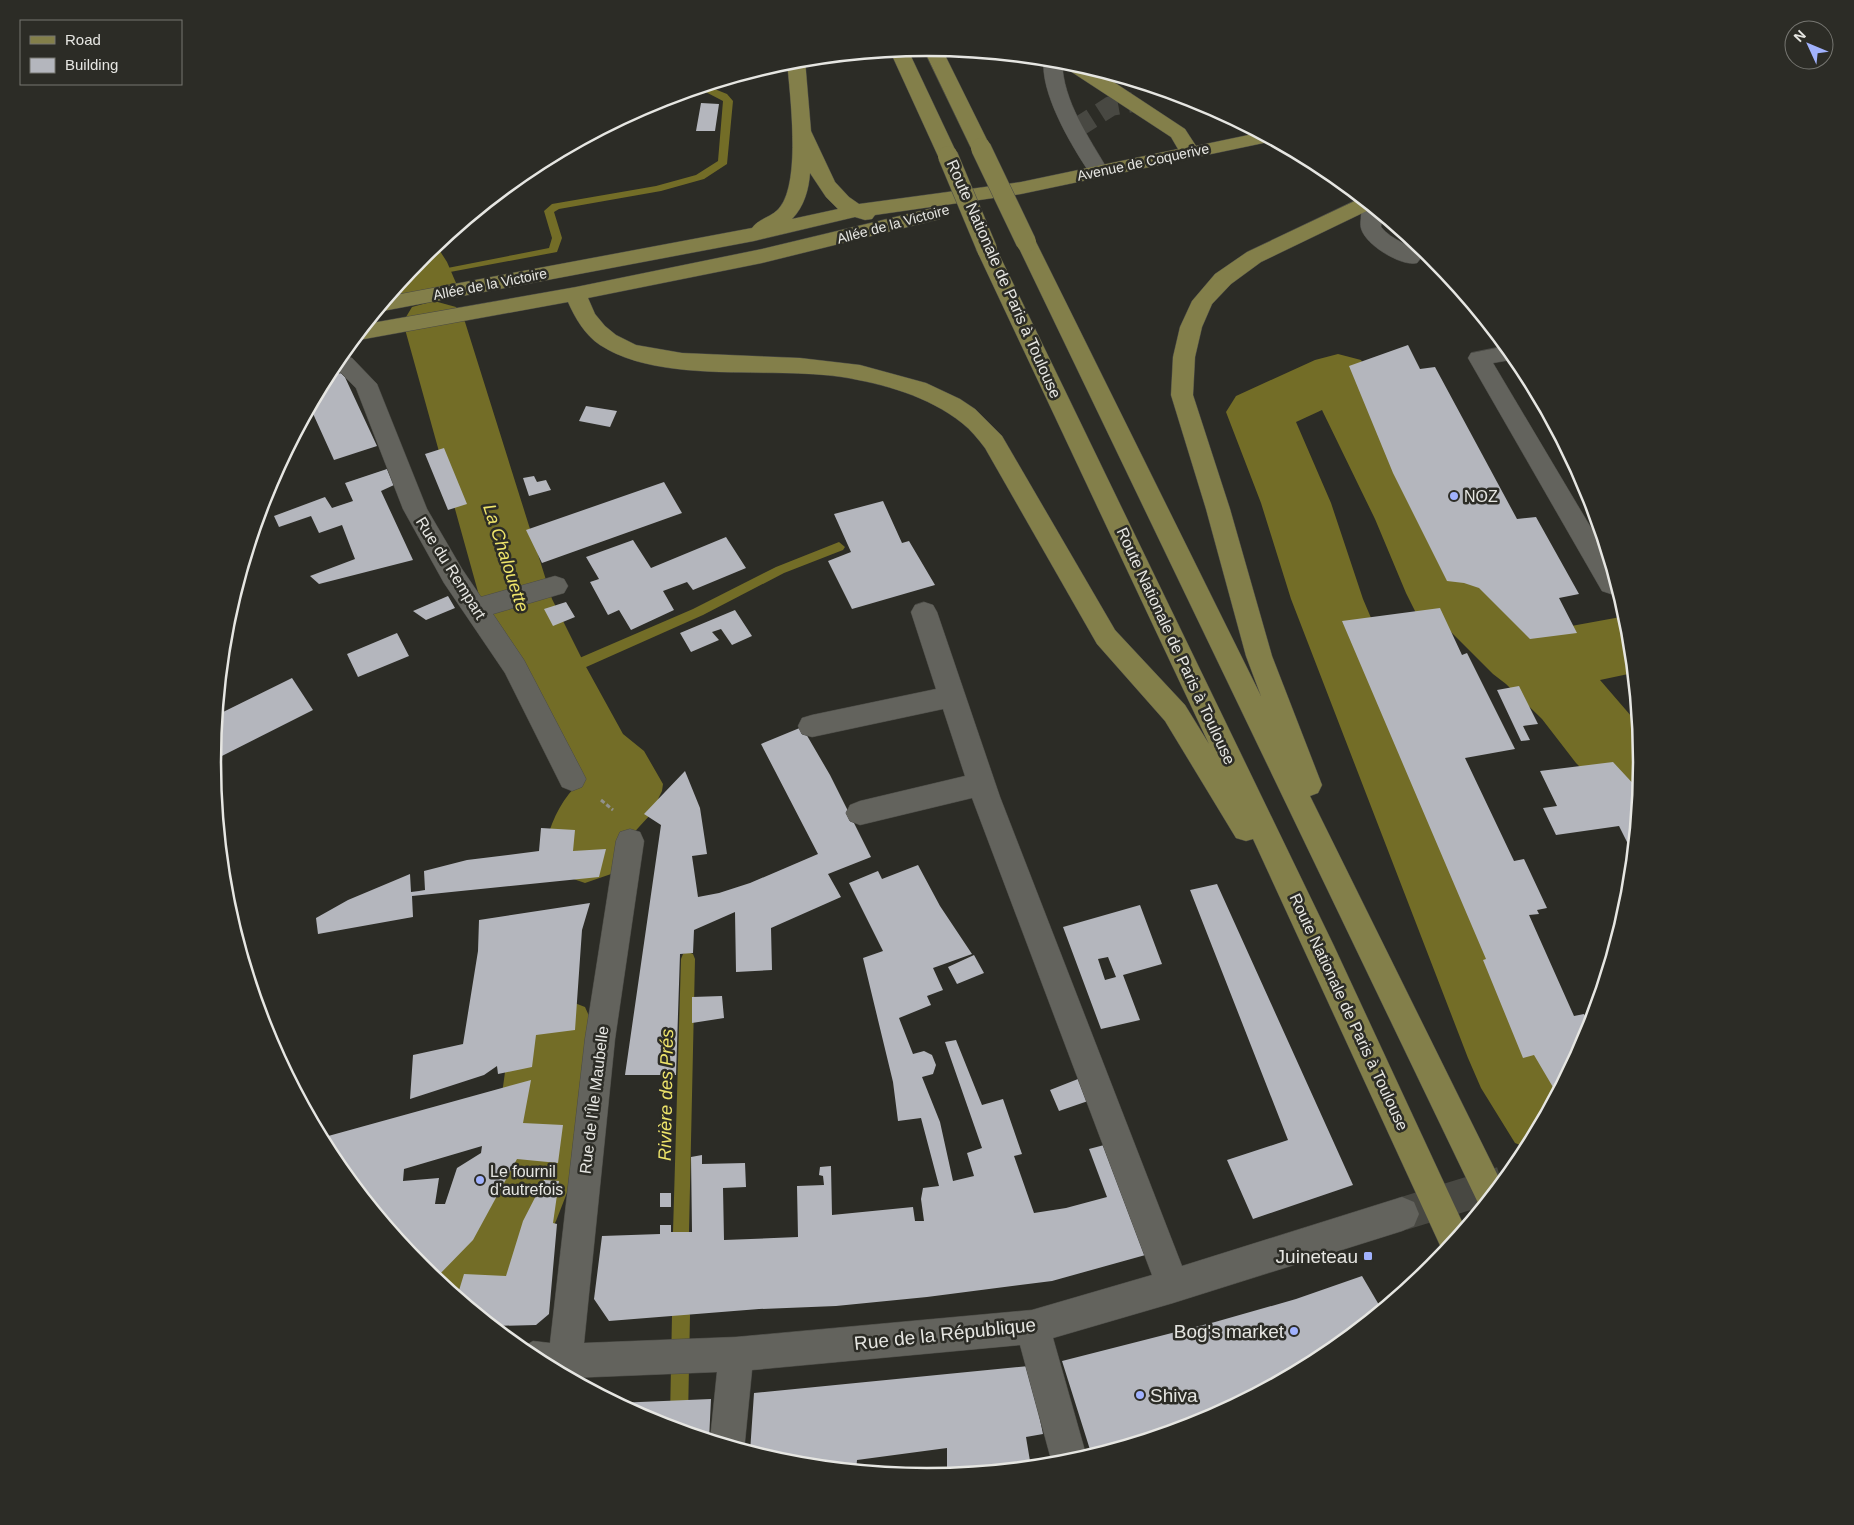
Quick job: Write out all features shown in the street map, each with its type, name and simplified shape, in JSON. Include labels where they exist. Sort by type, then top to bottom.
[{"type":"main road","name":"Route Nationale de Paris à Toulouse","points":[[936,56],[1488,1191]]},
{"type":"main road","name":"Route Nationale de Paris à Toulouse","points":[[902,57],[948,156],[987,249],[1323,956],[1451,1235]]},
{"type":"main road","points":[[754,234],[789,210],[798,189],[802,126],[797,69]]},
{"type":"main road","points":[[1092,76],[1178,133],[1190,152]]},
{"type":"main road","points":[[802,126],[824,184],[837,199],[855,211],[900,224]]},
{"type":"main road","name":"Avenue de Coquerive","points":[[1021,188],[1257,139]]},
{"type":"main road","name":"Allée de la Victoire","points":[[392,302],[754,234],[855,211],[1021,188]]},
{"type":"main road","name":"Allée de la Victoire","points":[[368,331],[576,294],[762,256],[900,224],[1021,188]]},
{"type":"main road","points":[[1361,206],[1254,257],[1223,278],[1204,301],[1191,327],[1184,357],[1182,395],[1218,508],[1259,656],[1367,943]]},
{"type":"main road","name":"Allée de la Victoire","points":[[576,294],[591,278],[680,260],[715,241]]},
{"type":"main road","points":[[576,294],[581,308],[593,326],[607,339],[640,355],[688,360],[825,367],[900,382],[934,395],[968,415],[994,442],[1106,637],[1175,713],[1323,956]]},
{"type":"street","points":[[1052,68],[1052,79],[1060,102],[1099,172]]},
{"type":"street","points":[[1372,214],[1371,228],[1381,241],[1410,258]]},
{"type":"street","points":[[1502,354],[1479,358],[1609,581]]},
{"type":"street","name":"Rue du Rempart","points":[[345,364],[366,384],[415,510],[453,576],[515,667],[572,779]]},
{"type":"street","points":[[475,609],[555,586]]},
{"type":"street","points":[[924,612],[981,784],[1173,1286]]},
{"type":"street","points":[[812,726],[952,696]]},
{"type":"street","points":[[860,813],[981,784]]},
{"type":"street","name":"Rue de l'Île Maubelle","points":[[549,1359],[630,841]]},
{"type":"street","name":"Rue de la République","points":[[551,1360],[736,1354],[1032,1327],[1173,1286],[1402,1214]]},
{"type":"street","points":[[1032,1327],[1068,1454]]},
{"type":"street","points":[[729,1440],[736,1354]]},
{"type":"path","points":[[596,795],[615,811]]},
{"type":"building","points":[[701,103],[719,104],[715,131],[696,131]]},
{"type":"building","name":"NOZ","points":[[1408,345],[1420,369],[1435,367],[1517,519],[1536,517],[1579,594],[1559,598],[1577,633],[1530,639],[1479,588],[1464,583],[1447,581],[1393,473],[1349,366]]},
{"type":"building","points":[[343,373],[377,446],[334,460],[313,413],[338,374]]},
{"type":"building","points":[[586,406],[617,411],[610,427],[579,421]]},
{"type":"building","points":[[444,448],[467,504],[448,510],[425,454]]},
{"type":"building","points":[[387,469],[394,485],[381,491],[413,560],[319,584],[310,576],[355,559],[342,525],[319,533],[311,516],[279,527],[274,516],[325,497],[332,508],[353,501],[345,483]]},
{"type":"building","points":[[534,476],[537,482],[546,480],[551,490],[529,496],[523,478]]},
{"type":"building","points":[[664,482],[682,513],[542,563],[526,530]]},
{"type":"building","points":[[883,501],[902,543],[909,541],[935,585],[852,609],[828,561],[851,552],[834,514]]},
{"type":"building","points":[[726,537],[746,568],[693,590],[687,582],[663,591],[674,610],[631,630],[619,610],[608,615],[590,582],[599,579],[586,557],[633,540],[651,568]]},
{"type":"building","points":[[448,596],[455,608],[426,620],[413,611]]},
{"type":"building","points":[[566,602],[575,617],[553,626],[544,609]]},
{"type":"building","points":[[1440,608],[1462,655],[1467,653],[1515,749],[1465,758],[1514,861],[1524,859],[1547,908],[1537,910],[1539,914],[1529,915],[1574,1016],[1584,1014],[1585,1017],[1553,1088],[1534,1055],[1523,1058],[1483,960],[1486,959],[1342,621]]},
{"type":"building","points":[[735,610],[752,636],[732,645],[721,629],[712,632],[719,640],[691,652],[680,633]]},
{"type":"building","points":[[397,633],[409,656],[358,677],[347,654]]},
{"type":"building","points":[[292,678],[313,710],[221,756],[222,712]]},
{"type":"building","points":[[1519,686],[1538,724],[1523,726],[1530,740],[1521,741],[1497,690]]},
{"type":"building","points":[[802,727],[830,775],[871,857],[828,874],[841,897],[771,928],[772,970],[736,972],[735,912],[694,930],[693,953],[680,954],[676,1075],[625,1075],[661,825],[644,814],[685,771],[700,808],[707,854],[692,856],[698,897],[719,893],[750,883],[818,854],[761,744]]},
{"type":"building","points":[[1613,762],[1633,783],[1628,844],[1619,826],[1556,835],[1543,808],[1557,806],[1540,771]]},
{"type":"building","points":[[541,828],[575,830],[573,851],[606,849],[599,877],[412,896],[413,917],[318,934],[316,918],[348,900],[410,874],[411,892],[425,890],[424,871],[467,860],[539,851]]},
{"type":"building","points":[[918,865],[940,906],[972,954],[933,968],[943,990],[927,996],[931,1005],[899,1018],[913,1054],[924,1051],[932,1055],[936,1065],[933,1074],[922,1077],[940,1122],[953,1181],[974,1176],[967,1153],[982,1148],[945,1042],[956,1040],[982,1105],[1003,1099],[1022,1154],[1014,1156],[1034,1213],[1066,1208],[1107,1197],[1089,1149],[1108,1144],[1149,1254],[1052,1281],[927,1297],[836,1306],[759,1309],[609,1321],[594,1299],[602,1236],[660,1234],[660,1225],[671,1225],[671,1232],[692,1232],[691,1157],[702,1155],[702,1164],[745,1163],[746,1187],[723,1188],[724,1240],[798,1237],[797,1186],[824,1185],[823,1176],[819,1175],[820,1167],[831,1166],[832,1215],[913,1207],[915,1221],[924,1221],[921,1199],[923,1188],[939,1186],[921,1118],[898,1121],[893,1082],[863,958],[883,951],[849,883],[878,871],[882,879]]},
{"type":"building","points":[[1217,884],[1353,1185],[1253,1219],[1227,1160],[1288,1140],[1190,890]]},
{"type":"building","points":[[590,903],[582,930],[575,1030],[536,1035],[532,1067],[498,1074],[497,1066],[484,1075],[410,1099],[413,1055],[463,1044],[478,951],[479,920]]},
{"type":"building","points":[[1140,905],[1162,964],[1123,975],[1140,1020],[1101,1029],[1063,927]],"holes":[[[1108,957],[1116,977],[1105,980],[1098,959]]]},
{"type":"building","points":[[974,955],[984,973],[957,984],[948,967]]},
{"type":"building","points":[[722,996],[724,1018],[692,1023],[692,997]]},
{"type":"building","points":[[1078,1079],[1088,1101],[1059,1111],[1050,1090]]},
{"type":"building","name":"Le fournil d'autrefois","points":[[531,1080],[523,1123],[563,1125],[558,1163],[517,1159],[473,1240],[440,1274],[396,1228],[367,1192],[328,1136]],"holes":[[[482,1146],[481,1153],[457,1168],[445,1204],[435,1204],[439,1178],[403,1181],[404,1169]]]},
{"type":"building","points":[[544,1180],[559,1181],[553,1223],[557,1224],[549,1314],[536,1325],[501,1326],[459,1291],[464,1274],[506,1276],[523,1221]]},
{"type":"building","points":[[660,1193],[671,1193],[671,1207],[660,1207]]},
{"type":"building","points":[[1362,1276],[1379,1305],[1319,1350],[1239,1396],[1197,1415],[1154,1431],[1090,1449],[1062,1361],[1296,1299]]},
{"type":"building","points":[[1029,1366],[1043,1434],[1026,1437],[1030,1461],[1019,1463],[947,1468],[947,1448],[857,1460],[857,1465],[835,1463],[750,1446],[754,1393]]},
{"type":"building","points":[[711,1399],[709,1434],[657,1415],[629,1402]]},
{"type":"waterway","points":[[422,276],[553,250],[557,238],[549,211],[556,206],[657,189],[700,177],[723,162],[728,101],[724,96],[711,91]]},
{"type":"waterway","name":"La Chalouette","points":[[420,271],[425,283]]},
{"type":"waterway","name":"La Chalouette","points":[[434,322],[516,599],[552,676],[595,757],[616,774],[623,784],[622,791],[591,824],[585,848]]},
{"type":"waterway","points":[[1533,663],[1519,653],[1475,610],[1442,593],[1410,519],[1338,376],[1259,412],[1296,503],[1327,599],[1513,1058],[1544,1107]]},
{"type":"waterway","points":[[552,676],[698,612],[780,570],[839,547]]},
{"type":"waterway","points":[[1533,663],[1623,646]]},
{"type":"waterway","points":[[1533,663],[1569,697],[1604,740],[1633,769]]},
{"type":"waterway","name":"Rivière des Prés","points":[[616,774],[654,803]]},
{"type":"waterway","name":"Rivière des Prés","points":[[681,1232],[688,959]]},
{"type":"waterway","name":"La Chalouette","points":[[544,1123],[554,1036]]},
{"type":"waterway","name":"La Chalouette","points":[[449,1282],[458,1268],[493,1243],[523,1188],[532,1162]]},
{"type":"waterway","name":"Rivière des Prés","points":[[679,1418],[681,1315]]},
{"type":"tunnel","points":[[1075,129],[1111,106],[1133,102]]},
{"type":"tunnel","points":[[1402,1214],[1491,1186]]},
{"type":"place","name":"NOZ","points":[[1454,496]]},
{"type":"place","name":"Le fournil d'autrefois","points":[[480,1180]]},
{"type":"place","name":"Juineteau","points":[[1368,1256]]},
{"type":"place","name":"Bog's market","points":[[1294,1331]]},
{"type":"place","name":"Shiva","points":[[1140,1395]]}]
